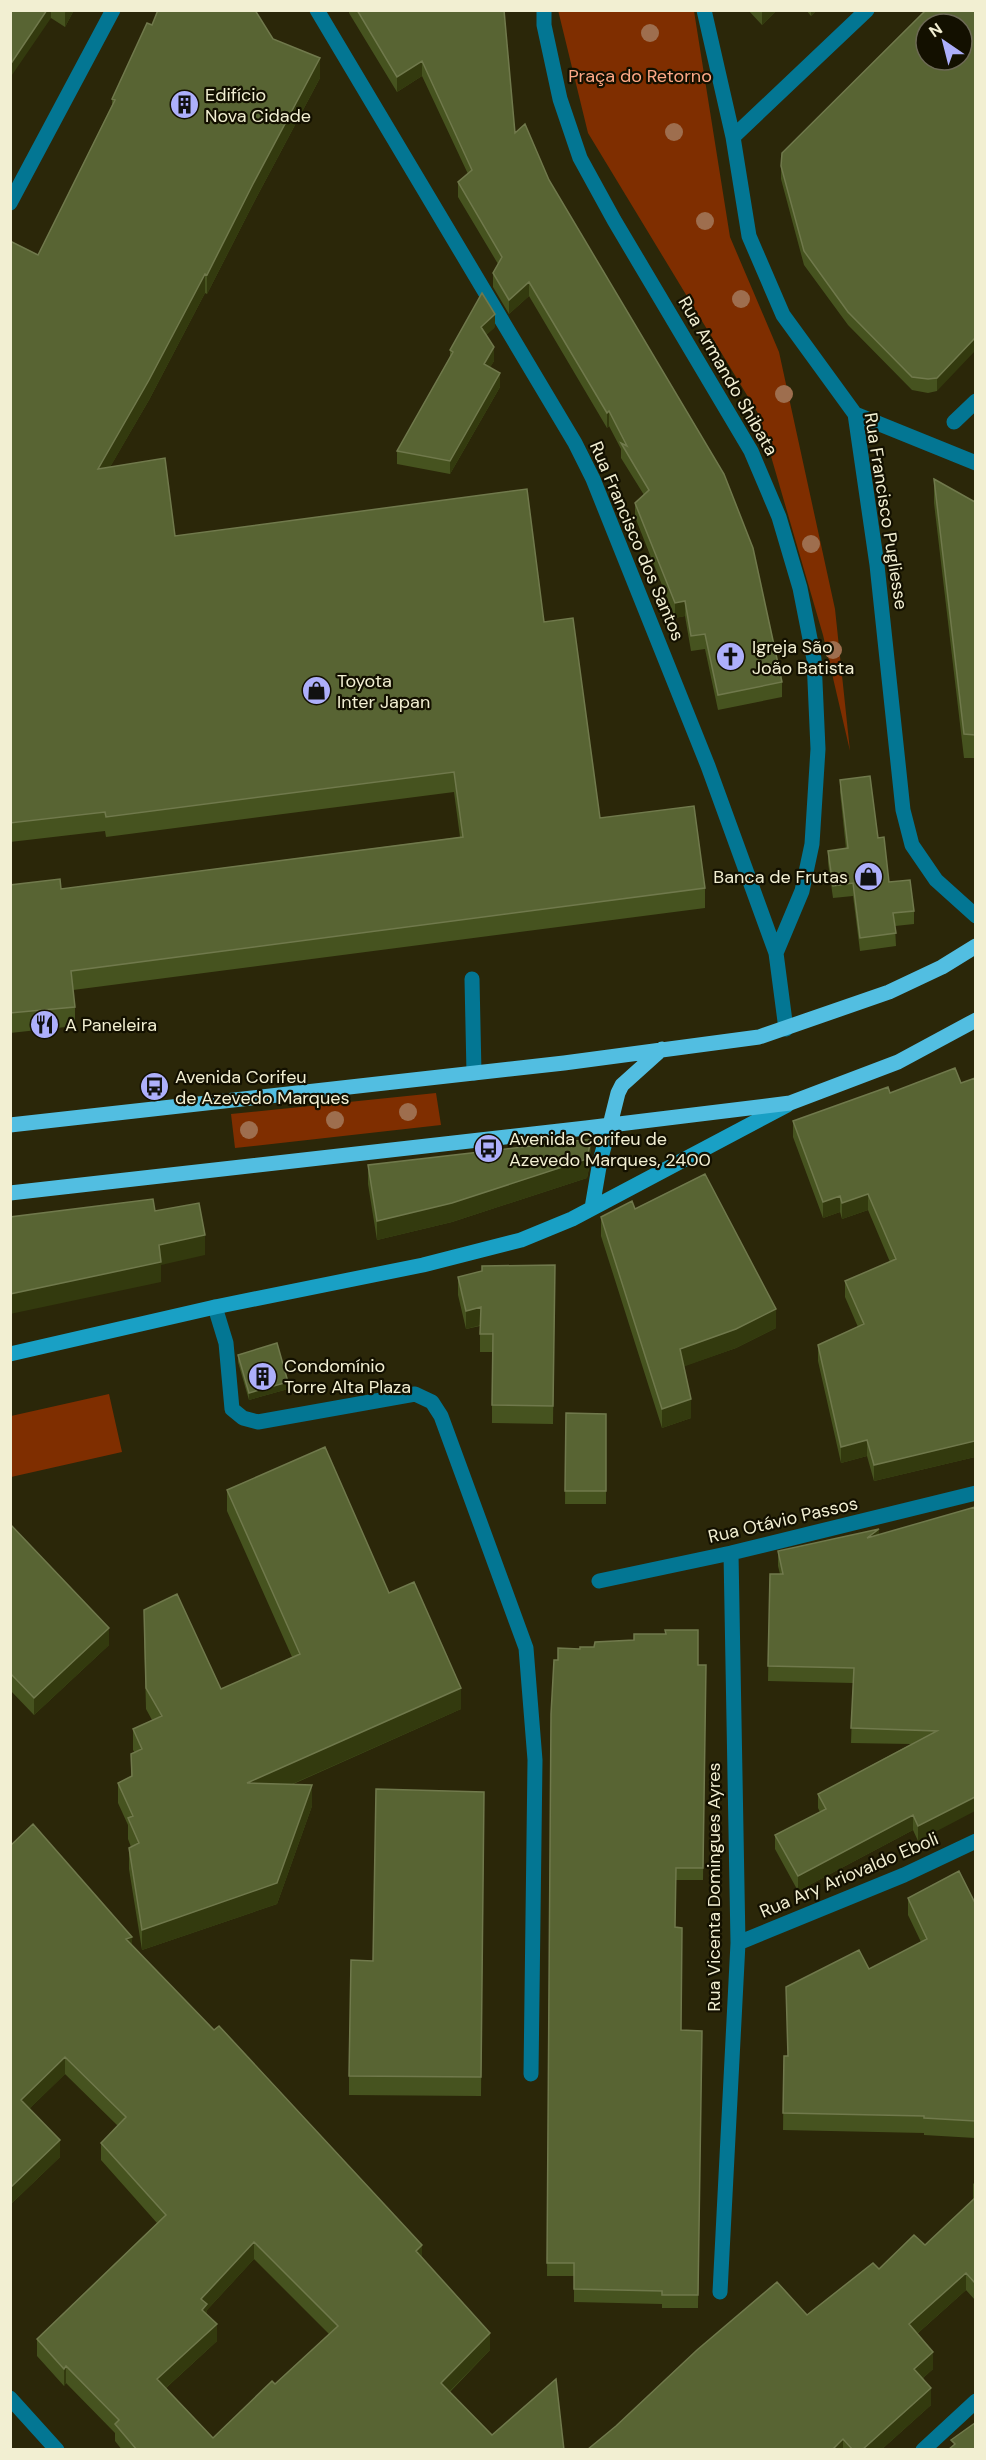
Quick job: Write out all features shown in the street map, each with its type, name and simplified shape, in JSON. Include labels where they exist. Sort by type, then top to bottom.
[{"type":"main road","points":[[10,1125],[474,1073],[759,1037],[889,992],[942,967],[975,946]]},
{"type":"main road","points":[[10,1354],[215,1307],[423,1265],[510,1243],[550,1229],[592,1208],[790,1103],[897,1062],[975,1020]]},
{"type":"main road","points":[[592,1208],[600,1161],[618,1093],[622,1085],[662,1049]]},
{"type":"main road","points":[[10,1193],[790,1103]]},
{"type":"street","points":[[10,203],[113,10]]},
{"type":"street","name":"Rua Francisco dos Santos","points":[[317,10],[563,422],[593,480],[712,776],[776,953],[786,1029]]},
{"type":"street","name":"Rua Armando Shibata","points":[[544,10],[544,25],[560,99],[580,158],[751,451],[779,517],[800,588],[814,659],[818,749],[812,844],[802,891],[776,953]]},
{"type":"street","name":"Rua Francisco Pugliesse","points":[[704,10],[733,137],[749,236],[783,315],[855,414],[877,565],[903,810],[912,845],[936,880],[975,916]]},
{"type":"street","points":[[733,137],[867,10]]},
{"type":"street","points":[[954,422],[975,401]]},
{"type":"street","points":[[855,414],[975,463]]},
{"type":"street","points":[[472,979],[474,1073]]},
{"type":"street","points":[[215,1307],[225,1343],[232,1409],[243,1418],[258,1422],[415,1394],[432,1402],[441,1416],[526,1648],[535,1760],[531,2074]]},
{"type":"street","name":"Rua Otávio Passos","points":[[599,1581],[731,1553],[975,1493]]},
{"type":"street","name":"Rua Vicenta Domingues Ayres","points":[[720,2292],[738,1943],[731,1553]]},
{"type":"street","name":"Rua Ary Ariovaldo Eboli","points":[[738,1943],[904,1875],[975,1841]]},
{"type":"street","points":[[10,2398],[50,2447]]},
{"type":"street","points":[[923,2450],[975,2401]]},
{"type":"green space","name":"Praça do Retorno","points":[[558,10],[694,11],[730,237],[779,352],[835,609],[850,751],[823,635],[759,415],[588,133]]},
{"type":"green space","points":[[436,1093],[441,1125],[235,1148],[231,1114]]},
{"type":"green space","points":[[109,1394],[122,1452],[11,1477],[11,1416]]},
{"type":"building","points":[[10,10],[47,10],[10,65]]},
{"type":"building","points":[[158,10],[255,10],[273,39],[320,58],[207,275],[205,274],[149,380],[98,469],[165,458],[175,536],[527,489],[544,622],[573,618],[600,818],[694,806],[705,888],[71,971],[75,1007],[10,1013],[10,885],[60,879],[61,889],[463,837],[454,772],[106,817],[105,812],[10,823],[10,241],[38,255],[115,100],[112,99],[147,23],[152,25]]},
{"type":"building","points":[[357,10],[504,10],[515,133],[525,124],[549,180],[724,474],[753,548],[782,682],[718,695],[705,634],[691,636],[685,601],[675,603],[635,503],[649,490],[621,443],[627,446],[609,411],[607,413],[529,282],[509,300],[493,273],[502,257],[458,182],[472,170],[422,61],[397,77]]},
{"type":"building","points":[[926,10],[975,10],[975,338],[937,378],[912,377],[848,312],[804,251],[781,166],[782,153],[914,22],[914,72],[974,72],[974,12],[924,12]]},
{"type":"building","points":[[482,293],[495,314],[481,327],[494,347],[484,364],[500,373],[450,461],[397,451],[453,352],[450,350]]},
{"type":"building","points":[[934,479],[975,502],[975,735],[964,734]]},
{"type":"building","name":"Banca de Frutas","points":[[870,776],[878,838],[884,837],[889,882],[910,880],[914,911],[893,913],[896,933],[860,938],[853,883],[833,886],[828,851],[848,848],[840,780]]},
{"type":"building","points":[[955,1068],[961,1083],[975,1078],[975,1441],[874,1465],[867,1440],[841,1447],[818,1345],[864,1324],[845,1281],[896,1259],[868,1194],[842,1203],[840,1196],[823,1202],[793,1121],[888,1087],[890,1093]]},
{"type":"building","points":[[591,1139],[587,1159],[452,1203],[377,1221],[368,1165]]},
{"type":"building","points":[[705,1174],[776,1309],[736,1329],[680,1349],[691,1399],[662,1409],[601,1217],[632,1201],[635,1209]]},
{"type":"building","points":[[153,1199],[155,1211],[199,1203],[205,1235],[159,1245],[161,1262],[10,1294],[10,1217]]},
{"type":"building","points":[[555,1265],[553,1406],[492,1405],[493,1334],[480,1334],[481,1307],[466,1311],[458,1277],[482,1271],[482,1266]]},
{"type":"building","name":"Condomínio Torre Alta Plaza","points":[[277,1343],[288,1382],[249,1393],[238,1355]]},
{"type":"building","points":[[566,1413],[606,1414],[606,1491],[565,1491]]},
{"type":"building","points":[[325,1447],[389,1593],[414,1582],[461,1688],[247,1783],[312,1785],[277,1883],[142,1930],[129,1848],[139,1843],[128,1818],[133,1816],[118,1783],[132,1776],[131,1754],[142,1749],[133,1729],[162,1716],[146,1688],[144,1610],[177,1594],[221,1689],[300,1654],[227,1490]]},
{"type":"building","points":[[975,1507],[975,1797],[918,1826],[913,1815],[798,1876],[775,1835],[826,1809],[818,1794],[937,1731],[851,1728],[854,1668],[768,1666],[770,1574],[783,1574],[778,1551],[879,1529],[867,1538]]},
{"type":"building","points":[[10,1524],[109,1628],[34,1698],[10,1673]]},
{"type":"building","points":[[665,1630],[698,1630],[698,1665],[706,1665],[703,1868],[676,1868],[675,1927],[682,1928],[681,2030],[702,2031],[698,2295],[662,2295],[662,2291],[574,2289],[574,2263],[547,2263],[551,1714],[554,1660],[558,1660],[558,1648],[594,1647],[595,1642],[634,1640],[634,1634],[666,1634]]},
{"type":"building","points":[[376,1789],[484,1792],[481,2077],[349,2076],[351,1960],[373,1961]]},
{"type":"building","points":[[33,1824],[132,1937],[126,1939],[214,2030],[219,2026],[422,2245],[416,2251],[490,2333],[441,2383],[492,2435],[556,2379],[564,2450],[137,2450],[115,2424],[119,2420],[66,2366],[64,2369],[37,2339],[166,2215],[101,2143],[126,2117],[65,2057],[21,2100],[60,2140],[10,2188],[10,1846]],"holes":[[[254,2242],[338,2326],[275,2384],[272,2381],[213,2438],[157,2379],[217,2324],[202,2310],[207,2304],[201,2299]]]},
{"type":"building","points":[[959,1871],[975,1903],[975,2121],[924,2118],[924,2116],[783,2113],[784,2056],[788,2056],[786,1987],[859,1950],[869,1969],[927,1939],[908,1898]]},
{"type":"building","points":[[975,2198],[975,2283],[966,2273],[909,2324],[933,2352],[914,2369],[931,2388],[862,2450],[853,2450],[843,2439],[832,2450],[587,2450],[697,2350],[777,2282],[807,2315],[873,2263],[879,2269],[914,2235],[925,2245]]},
{"type":"building","points":[[975,2423],[975,2450],[948,2450],[955,2444],[951,2440]]},
{"type":"place","name":"Edifício Nova Cidade","points":[[184,105]]},
{"type":"place","name":"Igreja São João Batista","points":[[731,657]]},
{"type":"place","name":"Toyota Inter Japan","points":[[316,691]]},
{"type":"place","name":"Banca de Frutas","points":[[869,877]]},
{"type":"place","name":"A Paneleira","points":[[44,1025]]},
{"type":"place","name":"Avenida Corifeu de Azevedo Marques","points":[[154,1087]]},
{"type":"place","name":"Avenida Corifeu de Azevedo Marques, 2400","points":[[488,1149]]},
{"type":"place","name":"Condomínio Torre Alta Plaza","points":[[263,1376]]}]
